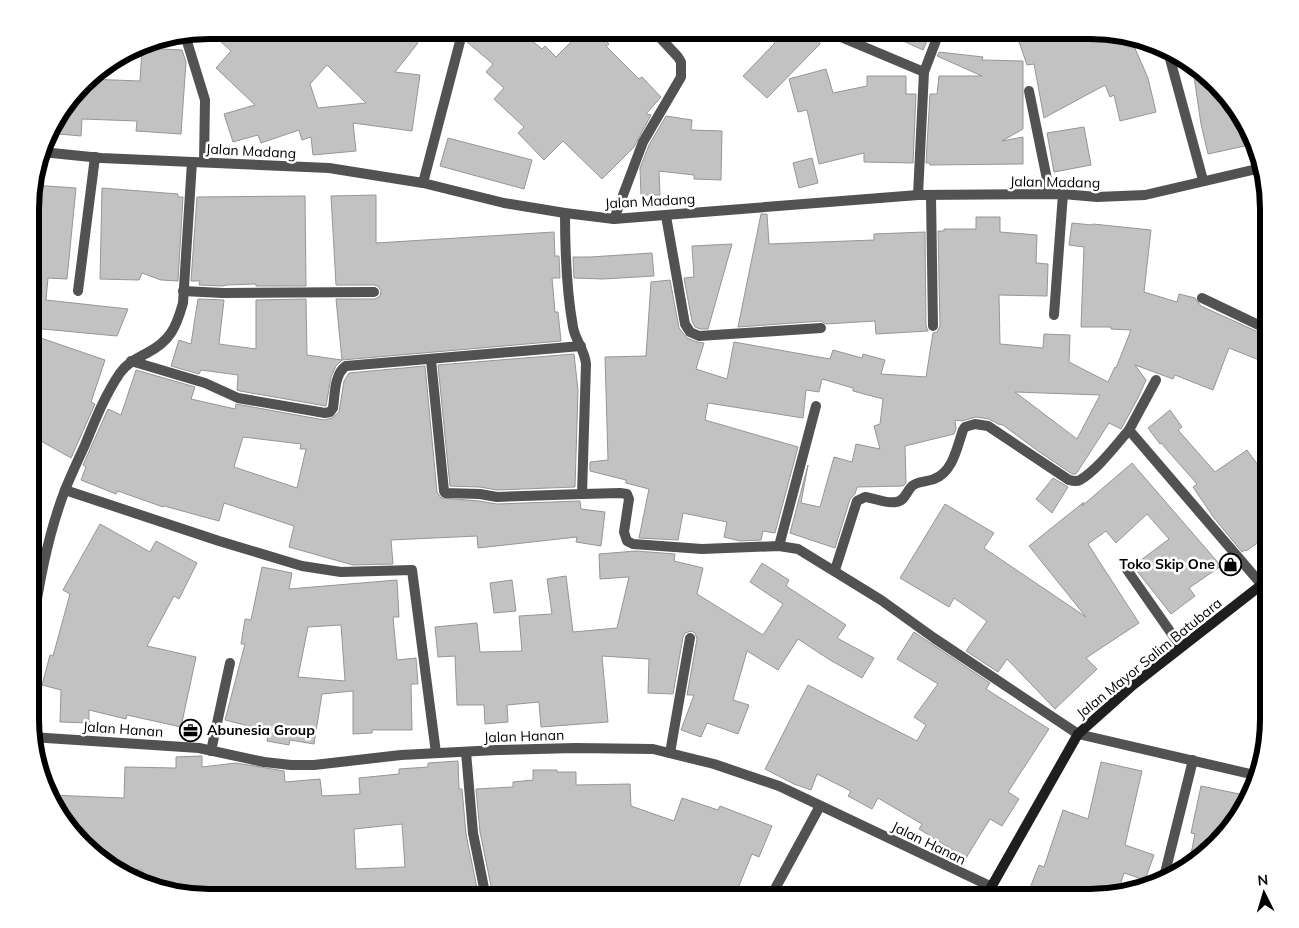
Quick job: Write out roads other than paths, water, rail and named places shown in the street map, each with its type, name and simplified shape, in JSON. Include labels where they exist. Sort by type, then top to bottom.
[{"type":"street","points":[[423,183],[461,39]]},
{"type":"street","points":[[614,219],[643,142],[681,77],[681,62],[678,56],[662,39]]},
{"type":"street","points":[[845,39],[924,72]]},
{"type":"street","points":[[918,195],[924,72],[937,39]]},
{"type":"street","points":[[187,40],[205,100],[204,162]]},
{"type":"street","points":[[1170,60],[1203,180]]},
{"type":"street","points":[[1029,91],[1050,194]]},
{"type":"street","name":"Jalan Madang","points":[[49,153],[95,157],[330,168],[423,183],[504,202],[565,213],[614,219],[918,195],[1063,194],[1097,197],[1145,195],[1255,169]]},
{"type":"street","points":[[78,291],[95,157]]},
{"type":"street","points":[[39,582],[65,490],[112,385],[130,361],[148,352],[170,336],[179,318],[183,303],[192,162]]},
{"type":"street","points":[[1054,315],[1063,194]]},
{"type":"street","points":[[931,196],[933,326]]},
{"type":"street","points":[[565,213],[565,268],[573,329],[585,355],[586,364],[582,494]]},
{"type":"street","points":[[666,216],[685,324],[690,332],[699,336],[821,328]]},
{"type":"street","points":[[183,291],[223,293],[374,292]]},
{"type":"street","points":[[1202,298],[1260,326]]},
{"type":"street","points":[[130,361],[205,383],[238,398],[324,413],[330,412],[333,408],[338,377],[346,366],[581,346]]},
{"type":"street","points":[[431,360],[445,493],[480,494],[497,497],[627,494],[629,499],[624,532],[626,541],[633,544],[702,549],[779,546],[798,549],[835,570],[1078,734],[1251,774]]},
{"type":"street","points":[[835,570],[857,501],[862,497],[868,497],[887,502],[898,502],[904,498],[912,486],[937,478],[948,468],[952,461],[962,430],[965,427],[975,424],[993,429],[1074,482],[1080,480],[1100,462],[1129,430],[1156,380]]},
{"type":"street","points":[[779,546],[816,406]]},
{"type":"street","points":[[1129,430],[1260,576]]},
{"type":"street","points":[[65,490],[219,541],[302,566],[341,572],[412,570],[436,753]]},
{"type":"street","points":[[1125,567],[1181,647]]},
{"type":"street","name":"Jalan Mayor Salim Batubara","points":[[990,889],[1078,734],[1133,685],[1260,586]]},
{"type":"street","points":[[670,753],[690,638]]},
{"type":"street","points":[[211,751],[230,662]]},
{"type":"street","name":"Jalan Hanan","points":[[40,737],[199,748],[264,762],[314,765],[436,753],[612,748],[654,749],[714,764],[779,786],[992,886]]},
{"type":"street","points":[[466,752],[473,833],[484,889]]},
{"type":"street","points":[[1165,872],[1193,760]]},
{"type":"street","points":[[775,889],[820,806]]},
{"type":"place","name":"Toko Skip One","points":[[1231,564]]},
{"type":"place","name":"Abunesia Group","points":[[191,730]]}]
